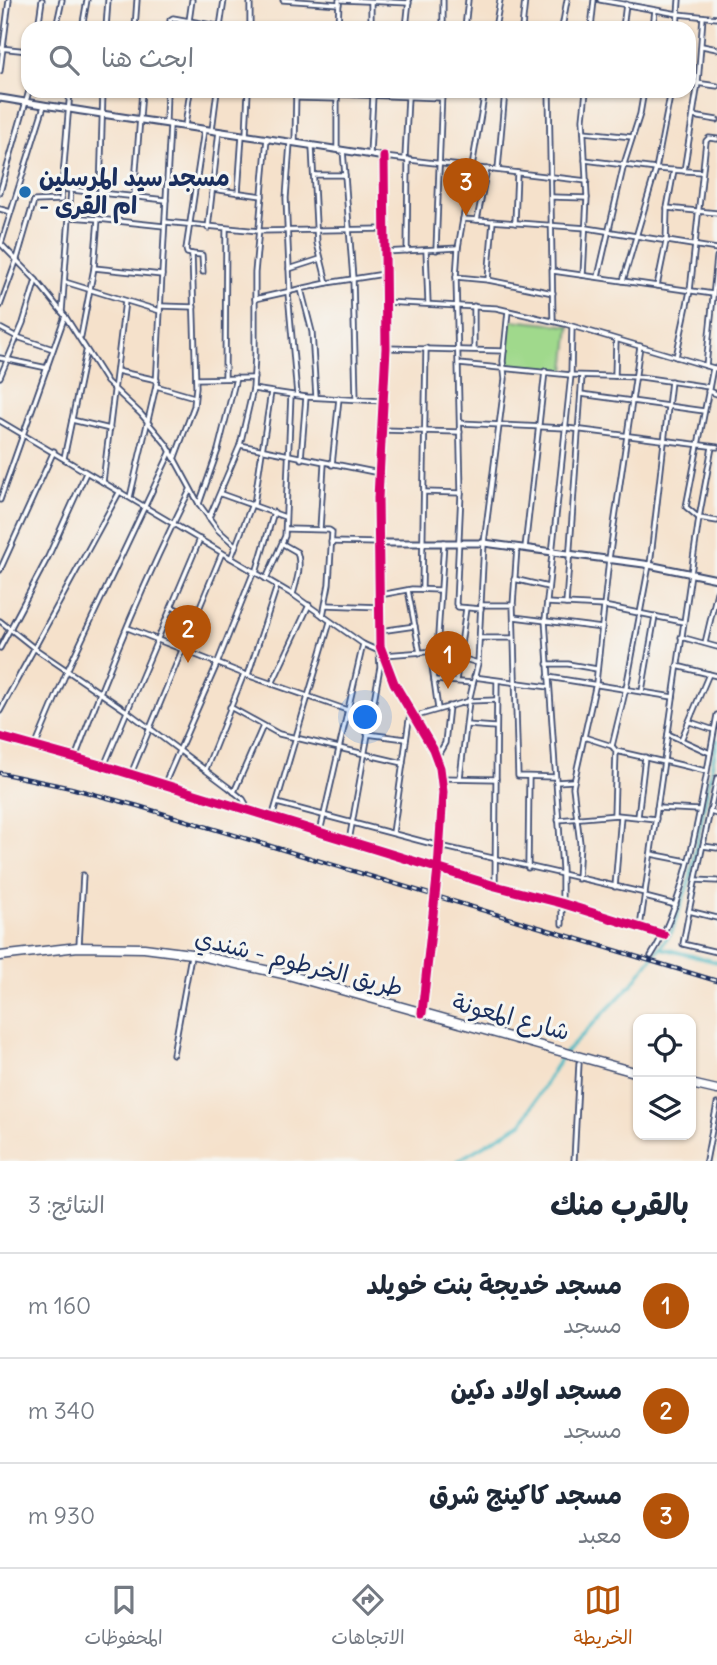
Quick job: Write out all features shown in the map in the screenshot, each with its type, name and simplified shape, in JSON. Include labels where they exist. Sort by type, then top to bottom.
[{"type":"highway","name":"طريق الخرطوم - شندي","points":[[0,956],[78,947],[144,948],[191,954],[288,975],[422,1013]]},
{"type":"highway","name":"شارع المعونة","points":[[422,1013],[633,1070]]},
{"type":"highway","points":[[696,1087],[717,1093]]},
{"type":"street","points":[[0,71],[9,0]]},
{"type":"street","points":[[39,21],[42,0]]},
{"type":"street","points":[[58,21],[62,0]]},
{"type":"street","points":[[83,21],[87,0]]},
{"type":"street","points":[[106,21],[108,0]]},
{"type":"street","points":[[136,21],[137,0]]},
{"type":"street","points":[[171,21],[171,18],[187,21],[192,0]]},
{"type":"street","points":[[224,0],[225,21]]},
{"type":"street","points":[[250,0],[250,21]]},
{"type":"street","points":[[283,0],[409,2],[407,21]]},
{"type":"street","points":[[443,0],[443,21]]},
{"type":"street","points":[[466,21],[468,0]]},
{"type":"street","points":[[496,21],[500,0]]},
{"type":"street","points":[[523,21],[525,0]]},
{"type":"street","points":[[563,21],[566,0]]},
{"type":"street","points":[[592,21],[594,0]]},
{"type":"street","points":[[600,0],[703,18],[717,18]]},
{"type":"street","points":[[678,21],[679,0]]},
{"type":"street","points":[[339,21],[340,1]]},
{"type":"street","points":[[371,21],[372,1]]},
{"type":"street","points":[[625,21],[626,4]]},
{"type":"street","points":[[654,21],[655,10]]},
{"type":"street","points":[[696,96],[703,18]]},
{"type":"street","points":[[702,46],[717,48]]},
{"type":"street","points":[[2,48],[21,50]]},
{"type":"street","points":[[698,83],[717,86]]},
{"type":"street","points":[[0,98],[384,157],[587,181]]},
{"type":"street","points":[[0,192],[28,98]]},
{"type":"street","points":[[0,306],[34,201],[61,200],[69,98]]},
{"type":"street","points":[[100,191],[103,98]]},
{"type":"street","points":[[134,196],[141,98]]},
{"type":"street","points":[[130,497],[156,383],[166,200],[167,98]]},
{"type":"street","points":[[185,127],[189,98]]},
{"type":"street","points":[[208,228],[217,98]]},
{"type":"street","points":[[238,193],[247,98]]},
{"type":"street","points":[[298,395],[289,292],[286,198],[296,99],[304,98]]},
{"type":"street","points":[[337,98],[353,279],[356,399]]},
{"type":"street","points":[[370,154],[376,98]]},
{"type":"street","points":[[407,98],[407,251]]},
{"type":"street","points":[[436,250],[442,98]]},
{"type":"street","points":[[484,98],[458,248],[456,277],[461,493],[456,606],[466,608],[513,605]]},
{"type":"street","points":[[498,170],[504,98]]},
{"type":"street","points":[[550,98],[553,321]]},
{"type":"street","points":[[583,275],[587,228],[586,98]]},
{"type":"street","points":[[598,277],[624,164],[643,98]]},
{"type":"street","points":[[623,281],[656,169],[670,98]]},
{"type":"street","points":[[684,171],[696,98]]},
{"type":"street","points":[[44,106],[0,244],[36,280],[64,314],[114,390],[149,423],[171,451],[199,504],[235,545]]},
{"type":"street","points":[[693,116],[717,120]]},
{"type":"street","points":[[203,272],[202,255],[186,251],[204,129]]},
{"type":"street","points":[[584,131],[632,137]]},
{"type":"street","points":[[209,518],[240,445],[253,389],[255,299],[267,138]]},
{"type":"street","points":[[676,357],[690,291],[707,139],[717,139]]},
{"type":"street","points":[[312,145],[316,230],[327,283]]},
{"type":"street","points":[[349,841],[381,653],[380,474],[386,348],[384,157]]},
{"type":"street","points":[[585,160],[702,172]]},
{"type":"street","points":[[477,220],[486,169]]},
{"type":"street","points":[[657,286],[666,242],[667,208],[674,170]]},
{"type":"street","points":[[515,223],[517,173]]},
{"type":"street","points":[[313,175],[345,175]]},
{"type":"street","points":[[62,189],[166,200]]},
{"type":"street","points":[[212,189],[262,196]]},
{"type":"street","points":[[0,500],[64,314],[71,190]]},
{"type":"street","points":[[552,197],[587,198]]},
{"type":"street","points":[[667,208],[717,213]]},
{"type":"street","points":[[0,209],[11,212]]},
{"type":"street","points":[[69,217],[259,232],[384,229]]},
{"type":"street","points":[[81,338],[94,268],[98,219]]},
{"type":"street","points":[[463,219],[610,230],[717,249]]},
{"type":"street","points":[[488,280],[494,222]]},
{"type":"street","points":[[225,378],[226,229]]},
{"type":"street","points":[[384,251],[458,248]]},
{"type":"street","points":[[426,250],[428,303]]},
{"type":"street","points":[[175,457],[195,398],[197,379],[192,254]]},
{"type":"street","points":[[706,366],[717,257]]},
{"type":"street","points":[[289,269],[320,259]]},
{"type":"street","points":[[94,268],[162,275]]},
{"type":"street","points":[[553,271],[713,294]]},
{"type":"street","points":[[255,299],[384,274]]},
{"type":"street","points":[[456,277],[488,280],[553,293]]},
{"type":"street","points":[[0,377],[18,337],[36,280]]},
{"type":"street","points":[[65,282],[161,309],[194,307]]},
{"type":"street","points":[[300,289],[312,332],[316,397]]},
{"type":"street","points":[[103,482],[125,301]]},
{"type":"street","points":[[385,302],[474,305],[508,311],[553,321],[715,368],[708,389],[686,507],[699,518],[717,521]]},
{"type":"street","points":[[474,305],[474,349]]},
{"type":"street","points":[[460,778],[469,701],[478,663],[484,543],[505,379],[503,368],[508,311]]},
{"type":"street","points":[[711,319],[717,320]]},
{"type":"street","points":[[562,924],[562,876],[545,620],[571,375],[572,327]]},
{"type":"street","points":[[0,328],[54,349]]},
{"type":"street","points":[[615,376],[616,339]]},
{"type":"street","points":[[579,879],[580,843],[573,781],[596,683],[608,559],[640,346]]},
{"type":"street","points":[[386,348],[504,351]]},
{"type":"street","points":[[422,589],[425,348]]},
{"type":"street","points":[[64,458],[86,350]]},
{"type":"street","points":[[0,358],[47,368]]},
{"type":"street","points":[[459,364],[582,376],[635,377],[708,389],[717,394]]},
{"type":"street","points":[[117,371],[195,398]]},
{"type":"street","points":[[525,548],[545,371]]},
{"type":"street","points":[[566,604],[582,376]]},
{"type":"street","points":[[197,379],[254,379]]},
{"type":"street","points":[[199,504],[218,450],[236,379]]},
{"type":"street","points":[[614,815],[614,749],[650,565],[671,382]]},
{"type":"street","points":[[253,389],[306,397],[383,401]]},
{"type":"street","points":[[231,558],[253,504],[264,450],[271,392]]},
{"type":"street","points":[[581,394],[704,411]]},
{"type":"street","points":[[266,579],[283,544],[286,529],[291,395]]},
{"type":"street","points":[[301,459],[306,397]]},
{"type":"street","points":[[332,465],[339,398]]},
{"type":"street","points":[[72,420],[110,429]]},
{"type":"street","points":[[0,421],[293,594],[363,644],[381,653],[437,651],[478,663]]},
{"type":"street","points":[[460,423],[566,428],[715,447],[690,573],[640,927]]},
{"type":"street","points":[[381,430],[460,432]]},
{"type":"street","points":[[240,445],[380,474]]},
{"type":"street","points":[[0,570],[54,451]]},
{"type":"street","points":[[35,747],[67,671],[171,451]]},
{"type":"street","points":[[320,529],[324,464]]},
{"type":"street","points":[[0,648],[48,557],[86,473]]},
{"type":"street","points":[[75,758],[99,693],[190,490]]},
{"type":"street","points":[[0,711],[120,491]]},
{"type":"street","points":[[425,492],[461,493]]},
{"type":"street","points":[[221,494],[285,517]]},
{"type":"street","points":[[164,785],[218,664],[255,572],[274,512]]},
{"type":"street","points":[[286,529],[330,530],[323,616]]},
{"type":"street","points":[[104,766],[200,539]]},
{"type":"street","points":[[331,542],[484,543],[650,565],[717,579]]},
{"type":"street","points":[[437,651],[444,542]]},
{"type":"street","points":[[283,544],[297,552],[299,558],[293,594]]},
{"type":"street","points":[[517,547],[513,639],[518,776],[573,781]]},
{"type":"street","points":[[131,775],[222,553]]},
{"type":"street","points":[[514,579],[548,586]]},
{"type":"street","points":[[205,770],[246,675],[277,586]]},
{"type":"street","points":[[380,595],[408,590],[441,590]]},
{"type":"street","points":[[408,590],[420,653]]},
{"type":"street","points":[[705,643],[715,612],[717,592]]},
{"type":"street","points":[[547,603],[604,606],[683,622]]},
{"type":"street","points":[[326,604],[380,607]]},
{"type":"street","points":[[272,684],[309,605]]},
{"type":"street","points":[[172,607],[195,618]]},
{"type":"street","points":[[456,681],[466,608]]},
{"type":"street","points":[[513,616],[602,628]]},
{"type":"street","points":[[642,691],[655,616]]},
{"type":"street","points":[[0,621],[234,792],[243,799],[250,811]]},
{"type":"street","points":[[272,818],[330,622]]},
{"type":"street","points":[[380,631],[415,626]]},
{"type":"street","points":[[128,628],[246,675],[370,718]]},
{"type":"street","points":[[681,637],[717,647]]},
{"type":"street","points":[[480,638],[513,639]]},
{"type":"street","points":[[320,832],[363,644]]},
{"type":"street","points":[[430,652],[438,709]]},
{"type":"street","points":[[381,653],[411,715],[437,757],[442,778],[440,846],[422,1013]]},
{"type":"street","points":[[547,664],[597,669]]},
{"type":"street","points":[[677,666],[717,676]]},
{"type":"street","points":[[681,740],[709,674]]},
{"type":"street","points":[[548,677],[673,697]]},
{"type":"street","points":[[434,680],[497,681],[549,687]]},
{"type":"street","points":[[495,886],[497,681]]},
{"type":"street","points":[[411,715],[469,701],[496,700]]},
{"type":"street","points":[[437,757],[444,743],[449,706]]},
{"type":"street","points":[[230,707],[263,726],[297,739],[403,764]]},
{"type":"street","points":[[393,833],[411,715]]},
{"type":"street","points":[[651,956],[664,935],[676,905],[688,861],[717,715]]},
{"type":"street","points":[[690,722],[714,730]]},
{"type":"street","points":[[467,725],[495,727]]},
{"type":"street","points":[[234,792],[263,726]]},
{"type":"street","points":[[367,734],[406,740]]},
{"type":"street","points":[[668,734],[710,753]]},
{"type":"street","points":[[0,737],[664,935]]},
{"type":"street","points":[[584,737],[614,749],[706,771]]},
{"type":"street","points":[[638,817],[645,757]]},
{"type":"street","points":[[442,778],[496,779]]},
{"type":"street","points":[[528,868],[529,778]]},
{"type":"street","points":[[717,778],[683,944],[717,952]]},
{"type":"street","points":[[277,803],[528,868],[615,887],[676,905]]},
{"type":"street","points":[[657,808],[699,810]]},
{"type":"street","points":[[710,812],[717,814]]},
{"type":"street","points":[[558,820],[614,815],[656,819]]},
{"type":"street","points":[[615,887],[621,816]]},
{"type":"street","points":[[703,846],[717,848]]},
{"type":"street","points":[[651,854],[688,861]]},
{"type":"street","points":[[78,947],[83,875]]},
{"type":"street","points":[[696,880],[717,881]]},
{"type":"street","points":[[689,911],[717,918]]},
{"type":"street","points":[[173,1054],[191,954]]},
{"type":"street","points":[[574,1161],[579,1063]]},
{"type":"street","points":[[706,1161],[717,1104]]},
{"type":"green space","points":[[511,320],[570,326],[565,371],[506,364]]},
{"type":"waterway","points":[[457,1161],[522,1123],[562,1056],[633,983],[672,931],[690,879],[717,740]]},
{"type":"waterway","points":[[661,948],[717,962]]},
{"type":"railway","points":[[0,773],[138,806],[717,981]]},
{"type":"cycle path","points":[[384,157],[386,348],[378,498],[380,646],[394,683],[433,749],[440,768],[443,792],[438,869],[422,1013]]},
{"type":"cycle path","points":[[0,737],[664,935]]},
{"type":"place","name":"مسجد سيد المرسلين - ام القرى","points":[[25,192]]},
{"type":"place","name":"مسجد كاكينج شرق","points":[[466,216]]},
{"type":"place","name":"مسجد اولاد دكين","points":[[188,663]]},
{"type":"place","name":"مسجد خديجة بنت خويلد","points":[[448,689]]}]
